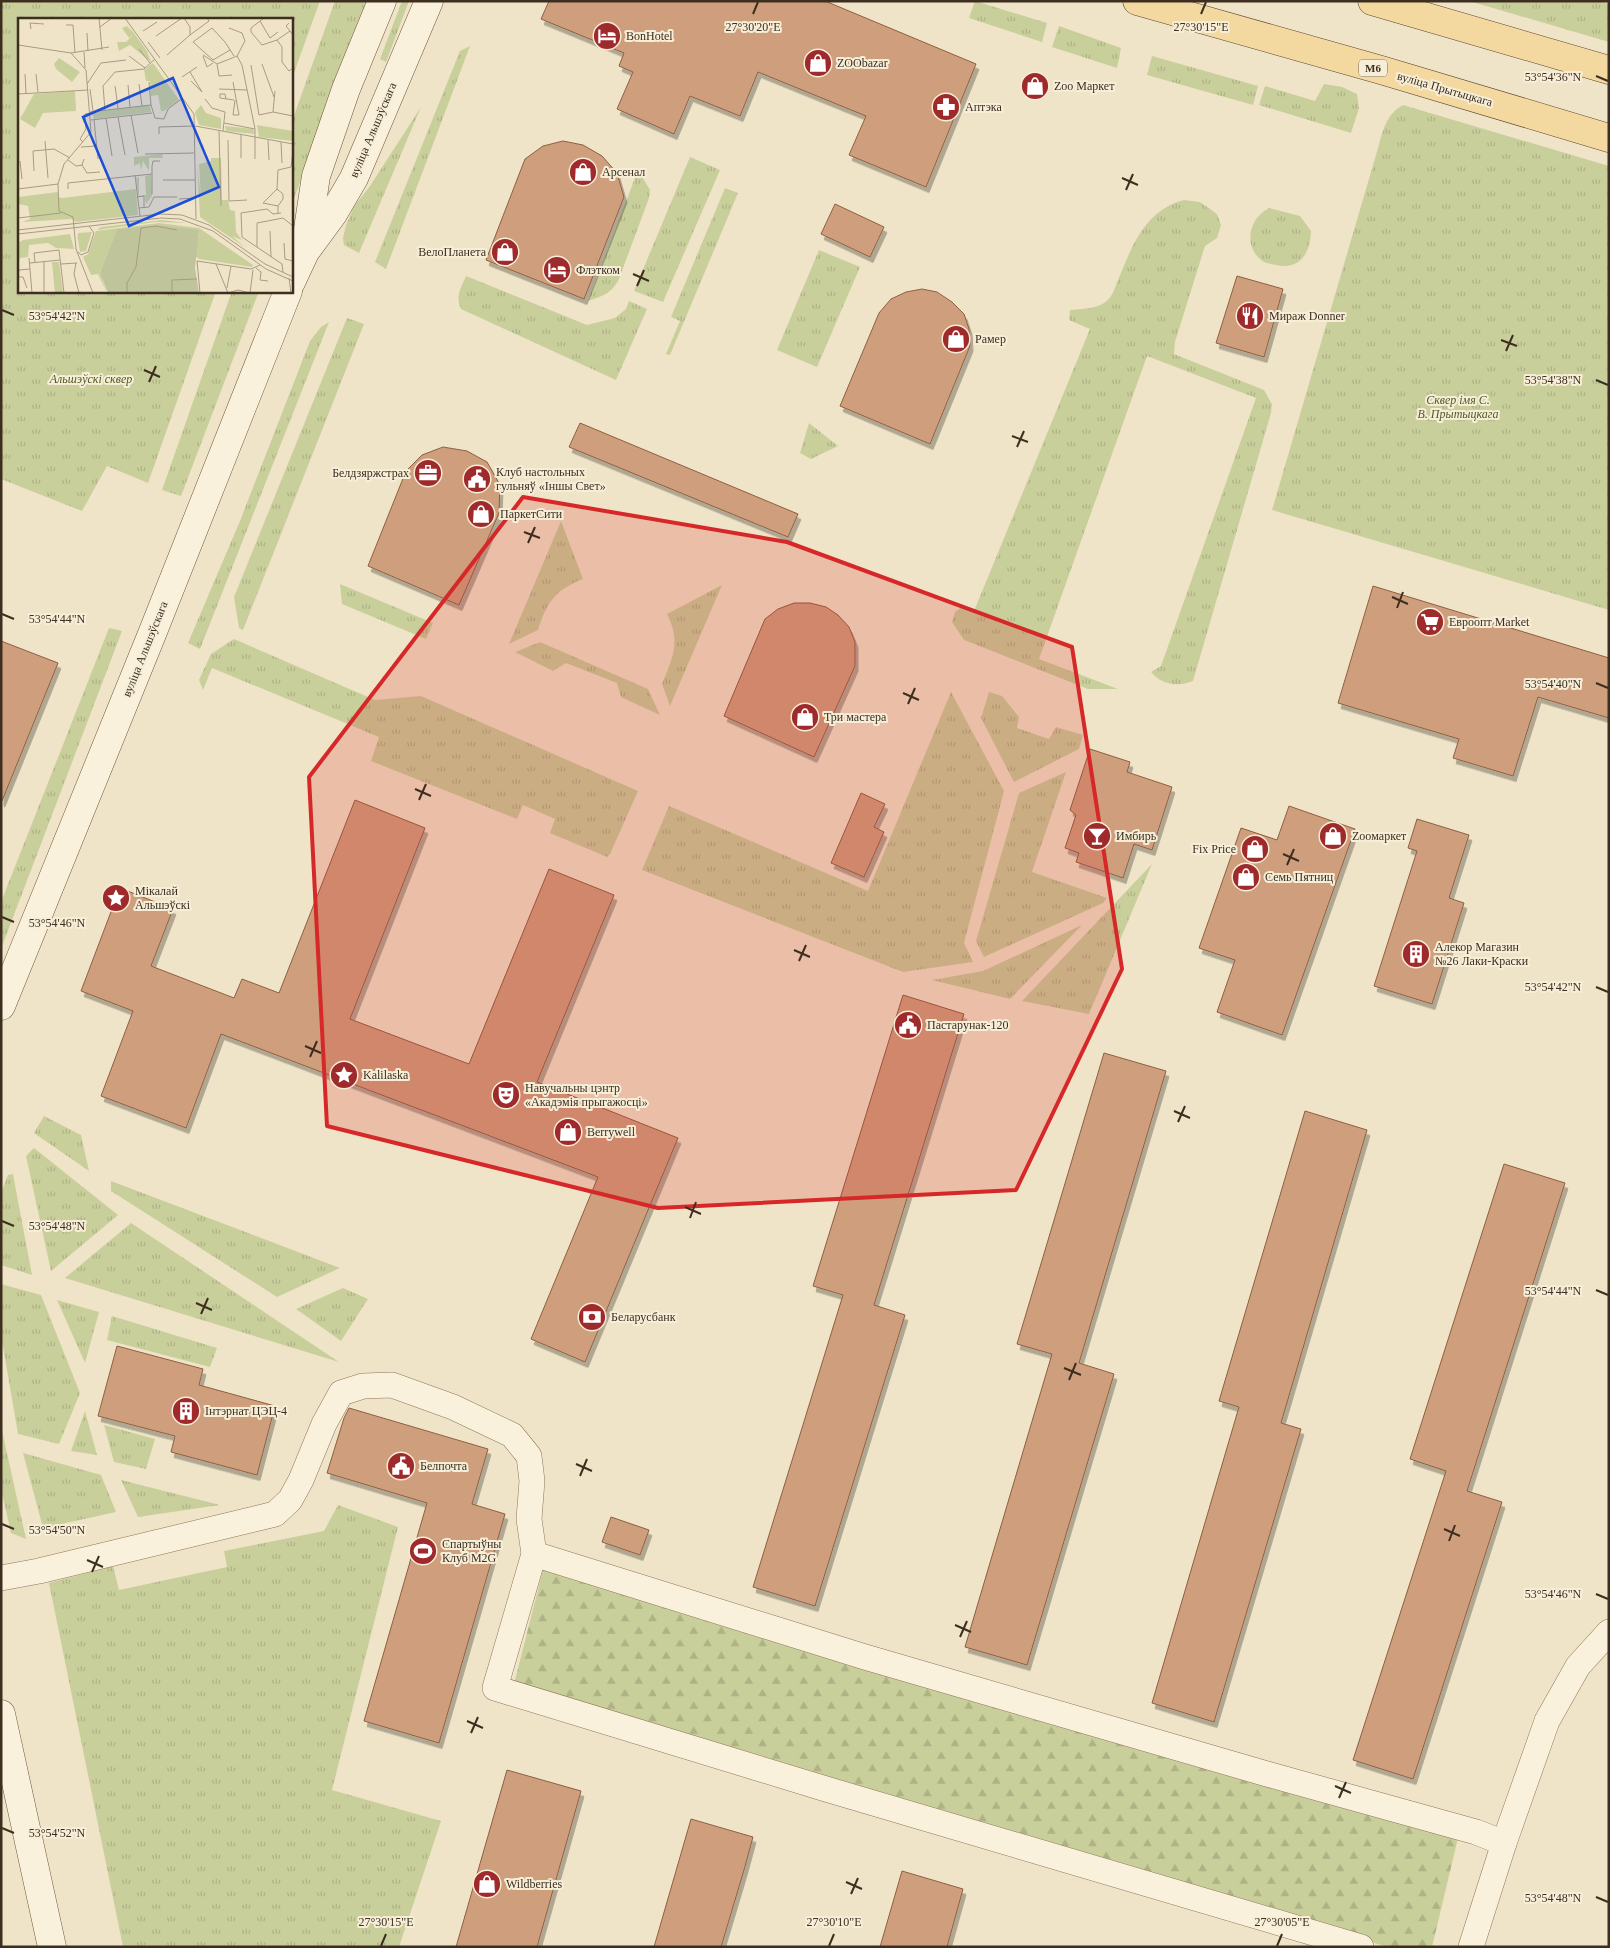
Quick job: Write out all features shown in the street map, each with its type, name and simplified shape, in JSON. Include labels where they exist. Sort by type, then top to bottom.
[{"type":"main road","name":"вуліца Альшэўскага","points":[[305,252],[316,176],[346,89],[382,1]]},
{"type":"main road","name":"вуліца Альшэўскага","points":[[292,280],[305,252],[333,214],[354,178],[428,1]]},
{"type":"main road","name":"вуліца Прытыцкага","points":[[1136,1],[1381,70],[1609,138]]},
{"type":"main road","points":[[1372,1],[1609,70]]},
{"type":"main road","name":"вуліца Альшэўскага","points":[[1,1006],[152,634],[288,292]]},
{"type":"main road","points":[[1,1714],[52,1947]]},
{"type":"street","points":[[1,1578],[39,1571],[275,1514],[290,1500],[301,1480],[324,1424],[341,1393],[363,1386],[392,1385],[453,1407],[512,1435],[529,1456],[532,1480],[529,1519],[534,1554],[495,1688],[1361,1947]]},
{"type":"street","points":[[534,1554],[874,1659],[1286,1779],[1476,1832],[1504,1843]]},
{"type":"street","points":[[1471,1947],[1504,1843],[1547,1721],[1578,1666],[1609,1632]]},
{"type":"highlighted area","points":[[523,497],[787,542],[1072,647],[1122,969],[1016,1190],[658,1208],[327,1126],[309,777]]},
{"type":"green space","name":"Альшэўскі сквер","points":[[1,1],[320,1],[292,78],[292,18],[18,18],[18,292],[216,292],[148,483],[107,466],[82,511],[1,479]]},
{"type":"green space","points":[[335,1],[369,1],[292,203],[292,121]]},
{"type":"green space","points":[[402,1],[409,1],[386,62],[380,59]]},
{"type":"green space","points":[[975,1],[1047,23],[1042,42],[969,18]]},
{"type":"green space","points":[[1469,1],[1597,1],[1609,4],[1609,42]]},
{"type":"green space","points":[[1059,26],[1121,48],[1117,68],[1052,47]]},
{"type":"green space","points":[[470,46],[386,269],[375,262],[460,51]]},
{"type":"green space","points":[[1152,56],[1258,86],[1253,105],[1147,75]]},
{"type":"green space","points":[[1324,84],[1342,87],[1357,94],[1359,108],[1351,133],[1259,105],[1265,86],[1315,101]]},
{"type":"green space","name":"Сквер імя С. В. Прытыцкага","points":[[1403,105],[1609,166],[1609,610],[1272,510],[1382,135],[1389,118]]},
{"type":"green space","points":[[421,107],[359,253],[344,245],[343,238],[346,225],[355,205],[370,186]]},
{"type":"green space","points":[[690,157],[720,170],[663,302],[634,291]]},
{"type":"green space","points":[[638,170],[650,190],[649,198],[619,279],[613,288],[606,293],[588,301]]},
{"type":"green space","points":[[725,188],[738,193],[670,355],[666,354],[680,321],[671,317]]},
{"type":"green space","points":[[1184,200],[1200,202],[1217,214],[1221,225],[1217,238],[1205,246],[1175,342],[1174,354],[1264,390],[1272,404],[1271,413],[1193,681],[1170,684],[1160,680],[1151,672],[1161,666],[1256,398],[1147,356],[1039,659],[1118,689],[1088,689],[964,640],[952,622],[955,612],[963,606],[974,611],[1090,329],[1069,320],[1070,310],[1092,308],[1107,301],[1113,293],[1135,242],[1142,231],[1159,212]]},
{"type":"green space","points":[[1269,208],[1300,216],[1311,231],[1306,253],[1298,262],[1292,265],[1285,266],[1266,263],[1255,254],[1252,247],[1250,240],[1253,225],[1262,212]]},
{"type":"green space","points":[[819,250],[860,267],[817,367],[777,350]]},
{"type":"green space","points":[[466,276],[587,325],[615,318],[626,309],[629,301],[647,309],[616,380],[461,309],[459,296]]},
{"type":"green space","points":[[232,292],[259,292],[181,496],[162,490]]},
{"type":"green space","points":[[347,318],[364,324],[243,630],[239,628],[234,597]]},
{"type":"green space","points":[[329,322],[200,649],[188,643],[240,521],[310,341],[321,327]]},
{"type":"green space","points":[[809,423],[838,446],[811,459],[800,453]]},
{"type":"green space","points":[[561,521],[583,579],[565,588],[553,598],[538,630],[509,644]]},
{"type":"green space","points":[[340,584],[433,623],[426,639],[342,604]]},
{"type":"green space","points":[[722,585],[670,706],[662,684],[674,649],[674,633],[667,614]]},
{"type":"green space","points":[[109,628],[122,631],[1,949],[1,902]]},
{"type":"green space","points":[[234,639],[375,700],[421,696],[638,791],[610,854],[607,857],[550,833],[555,819],[523,805],[517,819],[371,761],[379,737],[212,668],[203,690],[199,680],[211,654]]},
{"type":"green space","points":[[540,642],[648,689],[660,715],[621,697],[617,683],[566,663],[553,671],[515,652]]},
{"type":"green space","points":[[951,692],[1004,791],[964,943],[973,962],[903,972],[642,870],[669,806],[868,891]]},
{"type":"green space","points":[[989,692],[1002,696],[1019,717],[1017,728],[1049,739],[1056,727],[1083,735],[1079,749],[1014,782],[981,718]]},
{"type":"green space","points":[[1066,772],[1032,872],[1107,898],[1103,903],[984,957],[976,941],[1019,793]]},
{"type":"green space","points":[[1152,864],[1089,1014],[1022,1001]]},
{"type":"green space","points":[[1082,925],[1010,999],[932,980],[983,971]]},
{"type":"green space","points":[[44,1116],[81,1135],[89,1171],[34,1133]]},
{"type":"green space","points":[[34,1148],[118,1215],[51,1271],[26,1156]]},
{"type":"green space","points":[[13,1174],[32,1275],[1,1265],[1,1193],[8,1175]]},
{"type":"green space","points":[[111,1181],[340,1268],[277,1297],[111,1191]]},
{"type":"green space","points":[[131,1223],[339,1362],[65,1278]]},
{"type":"green space","points":[[1,1284],[41,1295],[80,1393],[59,1444],[18,1434],[1,1335]]},
{"type":"green space","points":[[343,1288],[368,1299],[341,1341],[296,1309]]},
{"type":"green space","points":[[57,1300],[99,1312],[85,1363]]},
{"type":"green space","points":[[112,1316],[217,1348],[210,1367],[107,1340]]},
{"type":"green space","points":[[85,1411],[97,1455],[71,1451]]},
{"type":"green space","points":[[104,1425],[155,1439],[146,1469],[114,1462]]},
{"type":"green space","points":[[1,1426],[26,1539],[11,1533],[1,1489]]},
{"type":"green space","points":[[23,1453],[101,1475],[116,1512],[43,1528]]},
{"type":"green space","points":[[121,1480],[220,1505],[138,1517]]},
{"type":"green space","points":[[338,1505],[398,1527],[332,1790],[441,1821],[399,1947],[123,1947],[49,1583],[113,1566],[119,1590],[227,1567],[224,1551],[324,1531]]},
{"type":"green space","points":[[543,1570],[1458,1838],[1432,1947],[1388,1947],[513,1688]]},
{"type":"building","points":[[549,1],[825,1],[976,64],[926,187],[849,155],[866,116],[758,72],[740,116],[690,96],[674,134],[617,109],[633,72],[619,66],[624,53],[541,19]]},
{"type":"building","points":[[563,141],[583,145],[602,156],[617,173],[624,197],[584,299],[486,260],[525,159],[543,146]]},
{"type":"building","points":[[835,204],[884,227],[870,257],[821,234]]},
{"type":"building","name":"Мираж Donner","points":[[1237,276],[1283,289],[1264,357],[1216,343]]},
{"type":"building","points":[[922,289],[937,292],[952,302],[964,314],[969,329],[970,346],[930,444],[840,406],[879,313],[891,299],[906,292]]},
{"type":"building","points":[[580,423],[798,514],[788,537],[569,447]]},
{"type":"building","points":[[443,447],[467,451],[487,462],[500,485],[499,513],[459,605],[368,566],[406,471],[422,455]]},
{"type":"building","points":[[1373,586],[1609,658],[1609,718],[1538,697],[1513,776],[1453,758],[1459,739],[1338,703]]},
{"type":"building","points":[[794,603],[810,603],[826,607],[838,615],[849,627],[855,642],[855,666],[814,757],[724,716],[765,619],[778,609]]},
{"type":"building","points":[[1,641],[58,663],[2,801],[1,801]]},
{"type":"building","points":[[1090,749],[1130,762],[1127,772],[1172,787],[1152,850],[1134,844],[1123,878],[1076,862],[1079,853],[1065,848],[1076,815],[1070,810]]},
{"type":"building","points":[[861,793],[885,804],[874,827],[884,832],[864,877],[831,863]]},
{"type":"building","points":[[355,800],[425,828],[350,1019],[469,1064],[549,869],[614,895],[537,1082],[678,1138],[585,1362],[531,1339],[598,1177],[221,1034],[186,1128],[101,1096],[133,1011],[81,991],[120,888],[173,909],[151,966],[234,998],[242,979],[279,993]]},
{"type":"building","points":[[1289,806],[1355,829],[1282,1035],[1217,1012],[1235,960],[1199,948],[1241,828],[1277,840]]},
{"type":"building","name":"Алекор Магазин №26 Лаки-Краски","points":[[1417,819],[1469,835],[1449,898],[1464,903],[1432,1004],[1374,986],[1417,851],[1408,848]]},
{"type":"building","points":[[903,995],[964,1014],[874,1305],[905,1315],[815,1606],[753,1587],[843,1295],[813,1286]]},
{"type":"building","points":[[1104,1053],[1166,1071],[1079,1363],[1114,1374],[1027,1665],[965,1647],[1052,1354],[1017,1344]]},
{"type":"building","points":[[1305,1111],[1367,1130],[1281,1423],[1301,1429],[1214,1722],[1152,1703],[1239,1407],[1219,1401]]},
{"type":"building","points":[[1504,1164],[1565,1183],[1467,1491],[1502,1502],[1413,1779],[1353,1760],[1446,1471],[1410,1459]]},
{"type":"building","name":"Інтэрнат ЦЭЦ-4","points":[[117,1346],[203,1369],[199,1385],[275,1406],[257,1475],[171,1452],[175,1436],[98,1416]]},
{"type":"building","points":[[349,1408],[488,1449],[472,1504],[505,1514],[439,1743],[364,1721],[427,1503],[327,1473],[344,1418]]},
{"type":"building","points":[[611,1517],[649,1530],[640,1555],[602,1542]]},
{"type":"building","points":[[507,1770],[581,1791],[537,1947],[456,1947]]},
{"type":"building","points":[[691,1819],[753,1837],[744,1870],[721,1947],[654,1947]]},
{"type":"building","points":[[902,1871],[963,1889],[947,1947],[880,1947]]},
{"type":"place","name":"BonHotel","points":[[607,36]]},
{"type":"place","name":"ZOObazar","points":[[818,63]]},
{"type":"place","name":"Zoo Маркет","points":[[1035,86]]},
{"type":"place","name":"Аптэка","points":[[946,107]]},
{"type":"place","name":"Арсенал","points":[[583,172]]},
{"type":"place","name":"ВелоПланета","points":[[505,252]]},
{"type":"place","name":"Флэтком","points":[[557,270]]},
{"type":"place","name":"Мираж Donner","points":[[1250,316]]},
{"type":"place","name":"Рамер","points":[[956,339]]},
{"type":"place","name":"Белдзяржстрах","points":[[428,473]]},
{"type":"place","name":"Клуб настольных гульняў «Іншы Свет»","points":[[477,479]]},
{"type":"place","name":"ПаркетСити","points":[[481,514]]},
{"type":"place","name":"Евроопт Market","points":[[1430,622]]},
{"type":"place","name":"Три мастера","points":[[805,717]]},
{"type":"place","name":"Имбирь","points":[[1097,836]]},
{"type":"place","name":"Zooмаркет","points":[[1333,836]]},
{"type":"place","name":"Fix Price","points":[[1255,849]]},
{"type":"place","name":"Семь Пятниц","points":[[1246,877]]},
{"type":"place","name":"Мікалай Альшэўскі","points":[[116,898]]},
{"type":"place","name":"Алекор Магазин №26 Лаки-Краски","points":[[1416,954]]},
{"type":"place","name":"Пастарунак-120","points":[[908,1025]]},
{"type":"place","name":"Kalilaska","points":[[344,1075]]},
{"type":"place","name":"Навучальны цэнтр «Акадэмія прыгажосці»","points":[[506,1095]]},
{"type":"place","name":"Berrywell","points":[[568,1132]]},
{"type":"place","name":"Беларусбанк","points":[[592,1317]]},
{"type":"place","name":"Інтэрнат ЦЭЦ-4","points":[[186,1411]]},
{"type":"place","name":"Белпочта","points":[[401,1466]]},
{"type":"place","name":"Спартыўны Клуб M2G","points":[[423,1551]]},
{"type":"place","name":"Wildberries","points":[[487,1884]]}]
